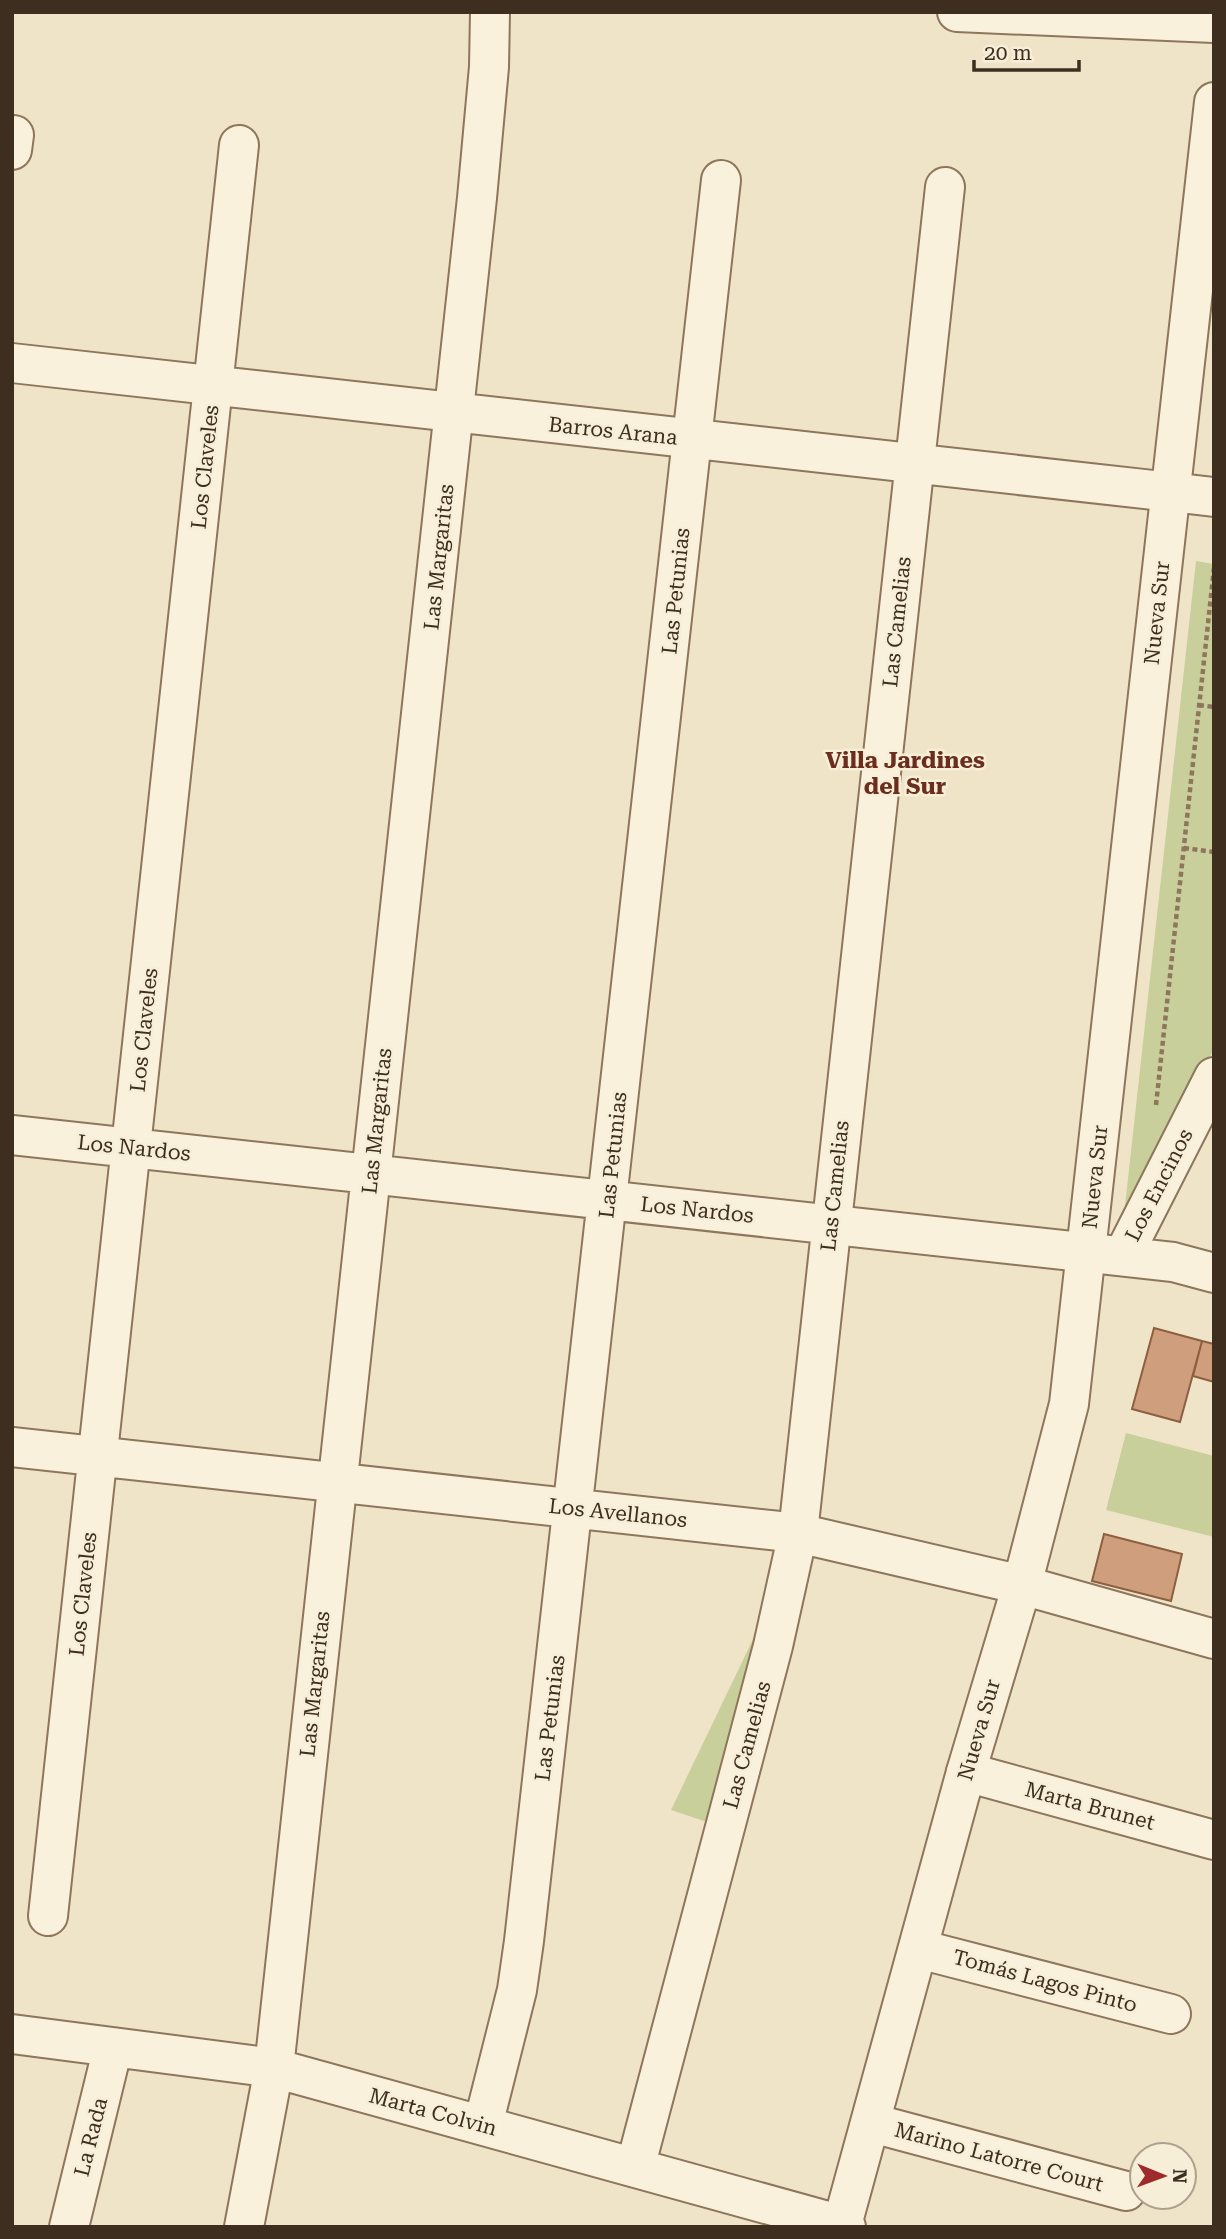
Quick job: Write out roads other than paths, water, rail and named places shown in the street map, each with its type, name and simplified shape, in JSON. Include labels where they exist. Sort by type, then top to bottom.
[{"type":"street","name":"Las Margaritas","points":[[244,2227],[274,2068],[483,138],[490,12]]},
{"type":"street","points":[[957,12],[1214,23]]},
{"type":"street","name":"Nueva Sur","points":[[843,2226],[966,1772],[1022,1585],[1105,1254],[1171,492],[1214,102]]},
{"type":"street","name":"Los Claveles","points":[[48,1916],[239,145]]},
{"type":"street","name":"Las Petunias","points":[[483,2125],[519,1978],[574,1509],[721,180]]},
{"type":"street","name":"Las Camelias","points":[[635,2168],[773,1646],[798,1533],[945,187]]},
{"type":"street","name":"Barros Arana","points":[[12,363],[1214,498]]},
{"type":"street","name":"Los Encinos","points":[[1105,1254],[1214,1077]]},
{"type":"street","name":"Los Nardos","points":[[12,1135],[1105,1254],[1173,1262],[1214,1273]]},
{"type":"street","name":"Los Avellanos","points":[[12,1447],[798,1533],[1022,1585],[1214,1639]]},
{"type":"street","name":"Marta Brunet","points":[[966,1772],[1214,1840]]},
{"type":"street","name":"Tomás Lagos Pinto","points":[[919,1948],[1171,2014]]},
{"type":"street","name":"Marta Colvin","points":[[12,2034],[274,2068],[843,2226]]},
{"type":"street","name":"La Rada","points":[[69,2227],[113,2047]]},
{"type":"street","name":"Marino Latorre Court","points":[[872,2123],[1126,2191]]},
{"type":"district","name":"Villa Jardines del Sur","points":[[905,773]]}]
